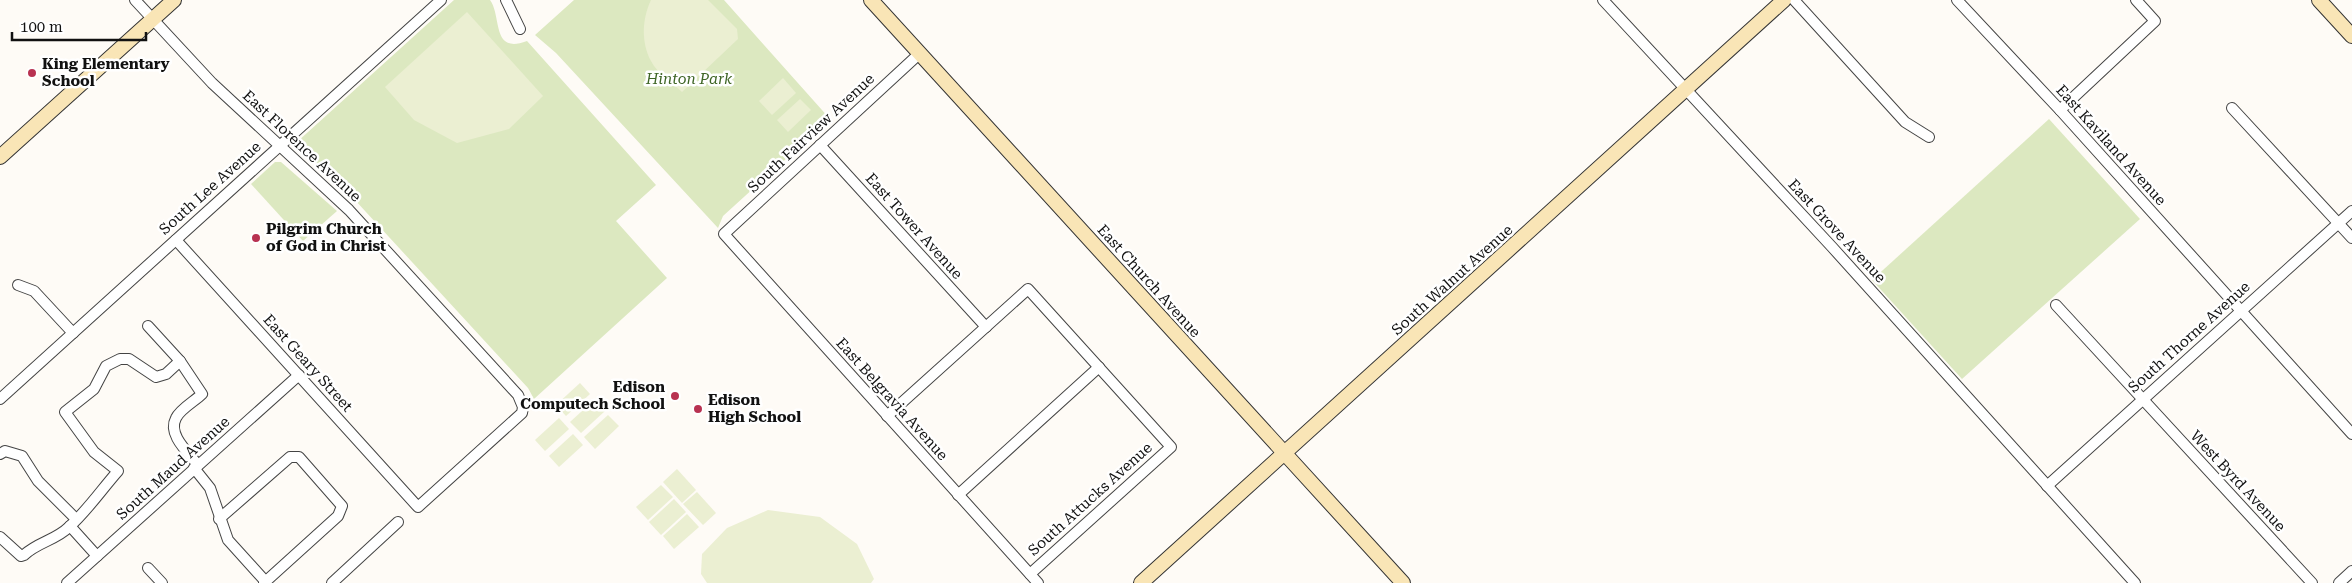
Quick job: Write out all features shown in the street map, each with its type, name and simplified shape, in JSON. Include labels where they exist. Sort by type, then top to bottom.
[{"type":"street","name":"East Florence Avenue","points":[[135,0],[212,83],[349,210],[518,395],[524,407],[517,419],[418,507]]},
{"type":"street","points":[[0,157],[174,0]]},
{"type":"street","name":"South Lee Avenue","points":[[0,399],[441,0]]},
{"type":"street","points":[[506,0],[520,29]]},
{"type":"street","name":"East Church Avenue","points":[[871,0],[1283,454],[1403,583]]},
{"type":"street","name":"East Grove Avenue","points":[[1603,0],[1832,247],[2135,583]]},
{"type":"street","points":[[1794,0],[1905,122],[1929,137]]},
{"type":"street","name":"East Kaviland Avenue","points":[[1957,0],[2060,110],[2240,312],[2352,434]]},
{"type":"street","points":[[2060,110],[2155,21],[2136,0]]},
{"type":"street","points":[[2320,0],[2352,36]]},
{"type":"street","name":"South Walnut Avenue","points":[[1140,583],[1685,90],[1780,1]]},
{"type":"street","name":"South Fairview Avenue","points":[[724,234],[919,54]]},
{"type":"street","points":[[2232,108],[2352,238]]},
{"type":"street","name":"East Tower Avenue","points":[[820,145],[986,327]]},
{"type":"street","name":"South Thorne Avenue","points":[[2047,486],[2352,211]]},
{"type":"street","name":"East Belgravia Avenue","points":[[724,234],[1038,583]]},
{"type":"street","name":"East Geary Street","points":[[176,240],[418,507]]},
{"type":"street","points":[[18,285],[34,291],[73,333]]},
{"type":"street","points":[[887,416],[1028,289],[1099,367],[958,495]]},
{"type":"street","name":"West Byrd Avenue","points":[[2056,305],[2312,583]]},
{"type":"street","points":[[148,326],[180,361],[202,394],[176,417],[174,428],[176,436],[210,488],[219,519],[228,540],[265,582],[338,516],[342,506],[299,456],[290,457],[219,519]]},
{"type":"street","points":[[0,537],[21,556],[24,555],[41,542],[52,538],[73,522],[118,471],[94,452],[65,412],[94,389],[106,366],[120,359],[129,359],[156,377],[166,374],[180,361]]},
{"type":"street","name":"South Attucks Avenue","points":[[1030,574],[1171,447],[1099,367]]},
{"type":"street","name":"South Maud Avenue","points":[[67,583],[299,375]]},
{"type":"street","points":[[0,454],[5,450],[22,456],[38,481],[73,522],[97,556]]},
{"type":"street","points":[[332,583],[398,522]]},
{"type":"street","points":[[148,568],[162,583]]},
{"type":"street","points":[[2338,583],[2352,571]]},
{"type":"green space","points":[[454,0],[490,0],[494,7],[503,38],[508,43],[516,44],[527,41],[656,185],[616,221],[667,278],[534,399],[528,388],[354,199],[298,149],[297,142]]},
{"type":"green space","name":"Hinton Park","points":[[574,0],[724,0],[830,119],[723,216],[718,228],[556,53],[535,35]]},
{"type":"green space","points":[[651,0],[708,0],[737,29],[738,39],[682,92],[657,70],[648,54],[644,38],[644,23]]},
{"type":"green space","points":[[467,12],[543,96],[509,129],[457,143],[414,120],[385,87]]},
{"type":"green space","points":[[783,78],[796,93],[772,115],[759,101]]},
{"type":"green space","points":[[800,99],[811,110],[788,132],[777,120]]},
{"type":"green space","points":[[2049,119],[2140,219],[1962,379],[1872,280]]},
{"type":"green space","points":[[275,162],[281,162],[337,211],[303,241],[251,184]]},
{"type":"green space","points":[[580,383],[590,394],[566,416],[556,405]]},
{"type":"green space","points":[[594,400],[605,411],[581,433],[570,422]]},
{"type":"green space","points":[[608,415],[619,426],[595,449],[584,437]]},
{"type":"green space","points":[[559,418],[569,429],[545,451],[535,440]]},
{"type":"green space","points":[[573,434],[583,445],[559,467],[549,456]]},
{"type":"green space","points":[[677,469],[696,490],[682,503],[663,482]]},
{"type":"green space","points":[[661,485],[673,497],[648,520],[636,507]]},
{"type":"green space","points":[[697,492],[716,513],[703,525],[683,504]]},
{"type":"green space","points":[[674,499],[686,512],[661,535],[649,522]]},
{"type":"green space","points":[[768,510],[820,517],[857,544],[874,579],[871,583],[707,583],[701,574],[702,554],[727,528]]},
{"type":"green space","points":[[687,514],[699,527],[674,549],[663,536]]},
{"type":"place","name":"King Elementary School","points":[[32,73]]},
{"type":"place","name":"Pilgrim Church of God in Christ","points":[[256,238]]},
{"type":"place","name":"Edison Computech School","points":[[675,396]]},
{"type":"place","name":"Edison High School","points":[[698,409]]}]
